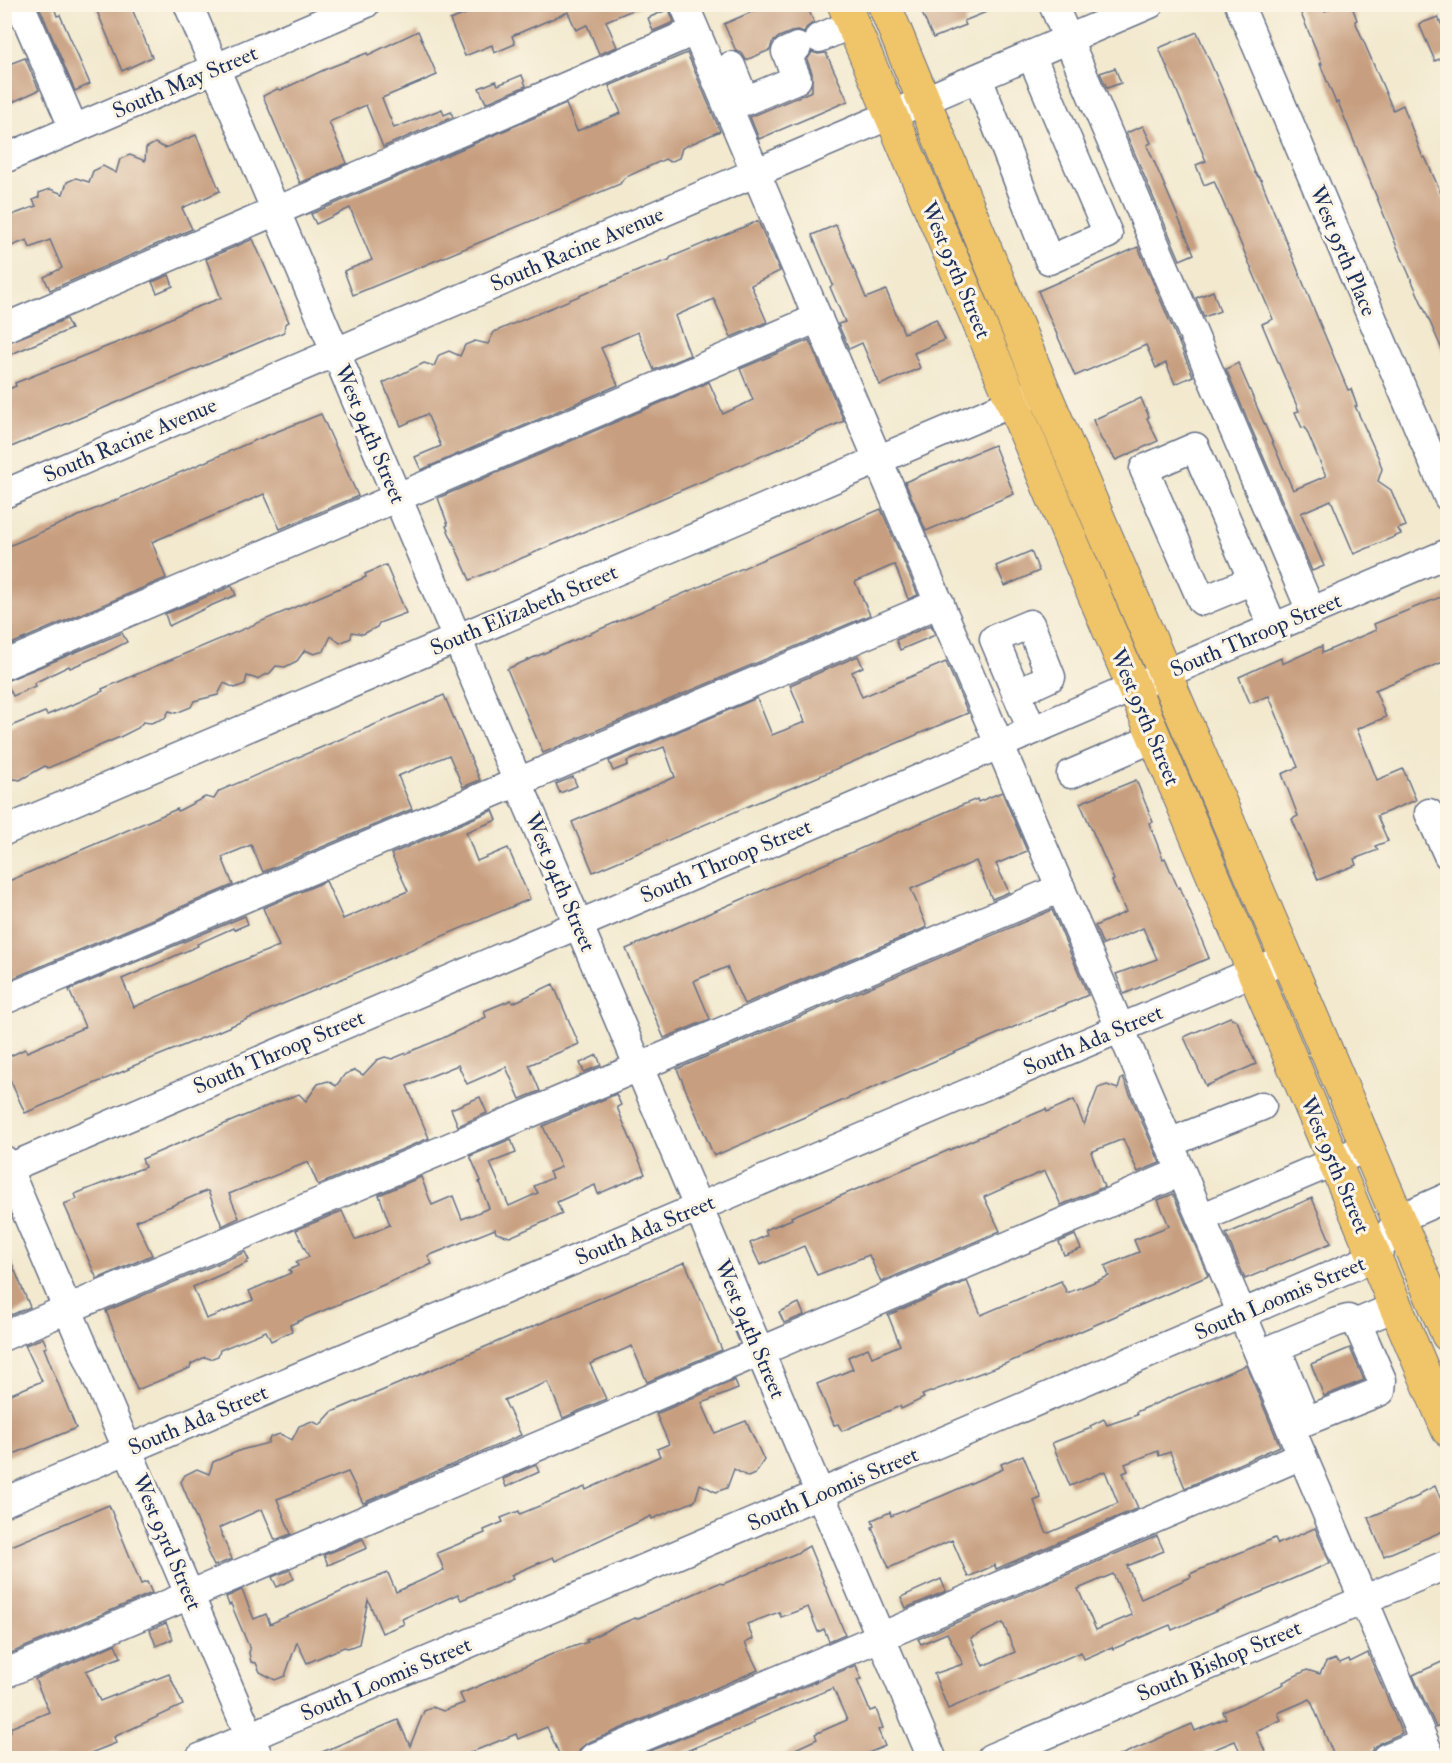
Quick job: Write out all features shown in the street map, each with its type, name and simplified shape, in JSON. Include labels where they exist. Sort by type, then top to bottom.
[{"type":"main road","name":"West 95th Street","points":[[884,4],[1043,389],[1448,1335]]},
{"type":"main road","name":"West 95th Street","points":[[848,14],[1448,1430]]},
{"type":"street","points":[[20,4],[74,129]]},
{"type":"street","name":"West 94th Street","points":[[188,4],[932,1758]]},
{"type":"street","points":[[684,4],[1181,1172],[1298,1424]]},
{"type":"street","points":[[705,4],[745,101],[797,79],[786,52],[808,42],[848,14]]},
{"type":"street","points":[[1053,4],[1311,611]]},
{"type":"street","name":"South Racine Avenue","points":[[4,494],[1150,4]]},
{"type":"street","name":"West 95th Place","points":[[1239,4],[1448,497]]},
{"type":"street","name":"South May Street","points":[[4,159],[358,6]]},
{"type":"street","points":[[4,328],[695,32]]},
{"type":"street","points":[[978,78],[1049,260],[1108,234],[1031,55]]},
{"type":"street","points":[[4,665],[818,318]]},
{"type":"street","name":"South Elizabeth Street","points":[[4,831],[1043,389]]},
{"type":"street","points":[[1252,580],[1202,601],[1144,469],[1195,447],[1273,627]]},
{"type":"street","name":"South Throop Street","points":[[6,1166],[1448,553]]},
{"type":"street","points":[[4,1000],[940,603]]},
{"type":"street","points":[[1016,693],[1032,730]]},
{"type":"street","points":[[1071,774],[1154,738]]},
{"type":"street","points":[[1429,813],[1447,853]]},
{"type":"street","points":[[4,1336],[1061,888]]},
{"type":"street","name":"South Ada Street","points":[[4,1502],[1286,958]]},
{"type":"street","points":[[1169,1143],[1262,1106]]},
{"type":"street","points":[[1201,1218],[1368,1147]]},
{"type":"street","name":"West 93rd Street","points":[[6,1166],[254,1748]]},
{"type":"street","points":[[4,1674],[1181,1172]]},
{"type":"street","points":[[1398,1219],[1448,1197]]},
{"type":"street","name":"South Loomis Street","points":[[200,1758],[254,1748],[820,1495],[1375,1257],[1398,1219]]},
{"type":"street","points":[[1298,1424],[1381,1391],[1382,1380],[1321,1280]]},
{"type":"street","points":[[1276,1347],[1395,1307]]},
{"type":"street","points":[[1247,1313],[1276,1347],[1298,1424],[1302,1455],[1427,1750],[1386,1758]]},
{"type":"street","points":[[1382,1380],[1420,1364]]},
{"type":"street","points":[[592,1758],[1302,1455]]},
{"type":"street","name":"South Bishop Street","points":[[991,1758],[1364,1600],[1446,1570]]},
{"type":"building","points":[[38,4],[53,4],[90,84],[75,91]]},
{"type":"building","points":[[94,4],[130,4],[152,57],[122,71]]},
{"type":"building","points":[[474,4],[645,5],[606,21],[617,47],[599,54],[587,25],[576,30],[568,12],[512,36],[515,44],[494,53],[492,45],[465,56],[450,20],[476,10]]},
{"type":"building","points":[[770,4],[806,4],[814,22],[806,28],[804,33],[791,32],[779,37],[772,43],[770,50],[746,60],[742,53],[736,51],[724,24]]},
{"type":"building","points":[[918,4],[1004,5],[964,21],[966,25],[933,38]]},
{"type":"building","points":[[1297,4],[1322,4],[1325,11],[1341,4],[1351,4],[1357,20],[1355,21],[1393,110],[1403,105],[1423,158],[1425,157],[1448,208],[1448,363],[1397,247],[1338,102],[1336,103]]},
{"type":"building","points":[[669,9],[674,22],[653,31],[648,18]]},
{"type":"building","points":[[1438,17],[1448,40],[1448,55],[1435,61],[1419,24]]},
{"type":"building","points":[[418,31],[437,75],[382,98],[394,128],[442,109],[444,115],[451,112],[453,117],[383,147],[366,105],[329,122],[347,163],[300,183],[263,96],[326,69],[367,53],[368,55]]},
{"type":"building","points":[[1197,32],[1348,390],[1351,389],[1357,406],[1355,406],[1382,469],[1378,481],[1391,490],[1406,526],[1398,529],[1401,534],[1354,554],[1331,500],[1301,513],[1324,566],[1312,571],[1226,369],[1238,363],[1293,490],[1326,476],[1305,427],[1302,428],[1295,412],[1299,411],[1262,324],[1273,319],[1214,181],[1204,185],[1196,165],[1206,161],[1159,48]]},
{"type":"building","points":[[812,52],[826,53],[848,101],[759,139],[750,117],[812,91],[812,73],[807,60]]},
{"type":"building","points":[[687,53],[720,131],[682,148],[679,158],[670,162],[665,159],[624,178],[620,184],[353,295],[344,271],[372,260],[350,208],[316,224],[311,214],[566,104],[577,131],[621,113],[609,86]]},
{"type":"building","points":[[25,58],[39,90],[4,106],[4,66]]},
{"type":"building","points":[[1115,68],[1121,83],[1107,88],[1100,73]]},
{"type":"building","points":[[522,75],[526,86],[486,103],[479,88],[496,81],[498,85]]},
{"type":"building","points":[[1143,126],[1151,143],[1147,145],[1194,254],[1180,260],[1126,133]]},
{"type":"building","points":[[196,135],[220,191],[182,208],[192,229],[50,290],[44,277],[62,268],[50,240],[30,248],[27,240],[4,249],[4,218],[36,206],[33,200],[39,197],[39,193],[50,189],[63,194],[67,182],[76,178],[89,182],[93,171],[103,166],[116,173],[120,159],[130,155],[145,161],[146,148],[155,143],[165,148]]},
{"type":"building","points":[[758,221],[780,271],[751,285],[767,322],[731,337],[714,299],[675,316],[690,355],[654,370],[638,332],[601,348],[618,385],[421,470],[415,457],[441,446],[427,414],[401,426],[383,383],[424,363],[434,366],[439,355],[449,351],[460,356],[465,345],[475,341],[488,344],[494,332]]},
{"type":"building","points":[[836,225],[866,298],[886,290],[904,333],[936,319],[945,340],[914,353],[920,368],[880,385],[862,343],[849,349],[838,324],[845,322],[830,287],[833,285],[812,235]]},
{"type":"building","points":[[253,239],[289,322],[285,324],[284,332],[4,450],[4,391],[16,386],[15,383],[221,298],[206,259]]},
{"type":"building","points":[[1138,247],[1193,376],[1175,384],[1166,363],[1156,368],[1146,345],[1075,376],[1038,291]]},
{"type":"building","points":[[169,275],[173,286],[157,293],[152,282]]},
{"type":"building","points":[[1213,291],[1220,311],[1204,317],[1196,298]]},
{"type":"building","points":[[66,319],[71,329],[4,357],[4,344]]},
{"type":"building","points":[[809,340],[844,421],[470,580],[446,526],[448,525],[438,498],[709,382],[723,414],[753,400],[740,369]]},
{"type":"building","points":[[1141,398],[1158,441],[1116,460],[1101,439],[1093,420]]},
{"type":"building","points":[[321,414],[358,496],[280,529],[264,494],[152,542],[166,578],[4,647],[4,548]]},
{"type":"building","points":[[994,445],[1014,494],[926,531],[905,482]]},
{"type":"building","points":[[881,509],[918,595],[908,599],[895,565],[891,566],[855,582],[870,615],[543,753],[507,669]]},
{"type":"building","points":[[1031,551],[1039,571],[1005,586],[996,566]]},
{"type":"building","points":[[386,565],[406,613],[379,623],[377,627],[363,634],[352,632],[351,638],[340,643],[331,636],[324,651],[314,654],[305,650],[297,661],[285,667],[276,666],[270,673],[257,679],[247,676],[245,684],[235,688],[224,683],[218,695],[194,701],[191,707],[176,713],[169,711],[165,718],[151,723],[143,722],[138,728],[120,737],[48,768],[45,766],[20,780],[15,779],[4,783],[4,729],[45,712],[47,715],[79,702],[103,691],[102,689],[366,577],[365,574]]},
{"type":"building","points":[[232,586],[236,595],[169,626],[165,614]]},
{"type":"building","points":[[1448,594],[1448,660],[1375,690],[1386,717],[1357,729],[1377,780],[1403,769],[1416,800],[1377,816],[1388,841],[1375,846],[1378,850],[1354,859],[1356,865],[1318,880],[1292,819],[1298,816],[1282,774],[1298,767],[1269,696],[1250,703],[1239,677],[1281,658],[1282,664],[1322,646],[1322,653],[1376,630],[1374,624]]},
{"type":"building","points":[[931,625],[935,635],[900,650],[896,640]]},
{"type":"building","points":[[122,633],[127,642],[70,668],[69,666],[13,696],[6,681]]},
{"type":"building","points":[[858,656],[863,667],[852,672],[862,697],[946,662],[968,713],[593,872],[572,822],[675,777],[664,747],[627,761],[628,765],[613,771],[609,761],[757,698],[772,735],[805,722],[790,685]]},
{"type":"building","points":[[444,695],[480,780],[463,787],[449,755],[398,776],[412,809],[263,872],[251,845],[222,857],[233,885],[4,982],[4,883],[177,809],[178,811],[205,797],[214,799],[219,791]]},
{"type":"building","points":[[573,777],[577,786],[560,793],[556,784]]},
{"type":"building","points":[[1136,780],[1153,822],[1149,823],[1163,859],[1165,858],[1178,888],[1180,887],[1209,958],[1124,994],[1116,974],[1157,959],[1143,928],[1103,945],[1095,926],[1126,912],[1080,803]]},
{"type":"building","points":[[1002,792],[1027,851],[996,864],[1009,892],[992,899],[976,861],[911,889],[927,927],[744,1004],[727,967],[694,981],[710,1019],[664,1038],[626,949],[955,808]]},
{"type":"building","points":[[493,810],[497,820],[466,832],[477,861],[508,848],[530,899],[25,1113],[4,1066],[4,1059],[25,1049],[27,1052],[85,1027],[69,990],[245,916],[248,924],[234,930],[233,928],[122,979],[134,1007],[279,946],[263,908],[326,881],[343,919],[408,891],[391,854]]},
{"type":"building","points":[[1052,910],[1088,995],[714,1156],[677,1069]]},
{"type":"building","points":[[553,984],[579,1044],[529,1065],[540,1091],[520,1099],[506,1067],[467,1084],[458,1065],[407,1086],[429,1138],[318,1185],[308,1162],[229,1194],[239,1218],[222,1226],[208,1191],[206,1191],[136,1221],[152,1255],[97,1279],[64,1204],[77,1199],[75,1194],[145,1167],[142,1159],[277,1102],[299,1094],[306,1101],[318,1084],[328,1081],[336,1086],[345,1074],[355,1070],[363,1075],[377,1060],[385,1057],[392,1059],[443,1038],[486,1017],[484,1011],[511,1000],[513,1003]]},
{"type":"building","points":[[1230,1017],[1237,1021],[1256,1064],[1206,1086],[1184,1037]]},
{"type":"building","points":[[597,1055],[601,1065],[584,1072],[580,1063]]},
{"type":"building","points":[[1123,1078],[1160,1163],[1138,1172],[1123,1139],[1091,1152],[1104,1187],[1061,1205],[1045,1171],[1015,1183],[984,1197],[1000,1231],[881,1282],[869,1255],[817,1275],[804,1246],[760,1265],[750,1243],[767,1235],[765,1230],[1046,1109],[1047,1112],[1074,1100],[1084,1125],[1098,1088],[1107,1085],[1118,1089]]},
{"type":"building","points":[[616,1094],[621,1105],[617,1107],[645,1174],[598,1194],[595,1185],[557,1202],[562,1214],[510,1237],[496,1233],[495,1229],[428,1256],[432,1264],[290,1325],[292,1331],[271,1341],[266,1331],[220,1350],[218,1356],[210,1359],[205,1357],[191,1364],[190,1368],[137,1390],[106,1311],[245,1252],[249,1260],[246,1261],[247,1263],[193,1287],[206,1319],[253,1300],[249,1291],[291,1273],[289,1270],[298,1266],[296,1262],[309,1257],[296,1230],[342,1211],[355,1240],[390,1225],[379,1195],[421,1177],[432,1205],[453,1196],[462,1219],[489,1208],[470,1156],[511,1139],[516,1153],[490,1163],[509,1206],[538,1193],[534,1186],[552,1178],[549,1172],[561,1167],[543,1126]]},
{"type":"building","points":[[480,1097],[487,1113],[458,1126],[451,1109]]},
{"type":"building","points":[[1173,1194],[1208,1276],[1007,1363],[922,1395],[924,1398],[901,1409],[900,1406],[842,1431],[838,1424],[834,1425],[817,1384],[853,1369],[848,1357],[868,1348],[872,1357],[900,1345],[888,1315],[967,1281],[981,1315],[1061,1281],[1067,1293],[1109,1276],[1105,1266],[1139,1252],[1134,1240],[1169,1226],[1158,1200]]},
{"type":"building","points":[[1312,1198],[1331,1243],[1245,1279],[1226,1234]]},
{"type":"building","points":[[1075,1235],[1081,1249],[1064,1255],[1059,1242]]},
{"type":"building","points":[[4,1244],[30,1307],[11,1315],[4,1299]]},
{"type":"building","points":[[685,1262],[722,1350],[647,1382],[632,1346],[590,1364],[606,1399],[563,1418],[548,1382],[504,1400],[521,1435],[363,1503],[348,1472],[277,1499],[291,1534],[275,1540],[262,1509],[219,1528],[232,1559],[214,1566],[181,1482],[185,1475],[197,1469],[209,1474],[213,1462],[241,1450],[268,1443],[270,1437],[280,1434],[292,1440],[299,1426],[312,1421],[320,1425],[332,1412]]},
{"type":"building","points":[[799,1303],[804,1315],[784,1323],[779,1312]]},
{"type":"building","points":[[43,1338],[47,1347],[44,1348],[76,1428],[4,1458],[4,1397],[42,1381],[25,1345]]},
{"type":"building","points":[[1350,1348],[1364,1380],[1324,1396],[1311,1364]]},
{"type":"building","points":[[1246,1365],[1280,1446],[1185,1488],[1170,1452],[1159,1456],[1158,1451],[1125,1464],[1128,1471],[1123,1473],[1138,1508],[996,1569],[995,1565],[968,1577],[952,1540],[889,1568],[872,1527],[874,1526],[872,1520],[890,1512],[891,1516],[942,1496],[1003,1469],[1001,1464],[1023,1455],[1041,1498],[1034,1501],[1046,1532],[1049,1533],[1118,1503],[1105,1471],[1070,1486],[1052,1443],[1091,1428],[1090,1426],[1104,1419],[1107,1425],[1137,1415],[1136,1412]]},
{"type":"building","points":[[735,1380],[738,1389],[702,1403],[715,1433],[746,1421],[764,1460],[755,1474],[748,1477],[734,1469],[727,1488],[716,1492],[700,1484],[695,1501],[652,1519],[651,1516],[555,1561],[553,1557],[511,1575],[513,1579],[461,1600],[458,1594],[402,1619],[404,1624],[382,1633],[368,1600],[359,1644],[344,1647],[307,1663],[297,1642],[285,1676],[275,1680],[260,1672],[256,1663],[251,1662],[250,1649],[226,1597],[242,1590],[254,1619],[266,1614],[270,1624],[388,1573],[396,1592],[444,1570],[437,1553],[485,1533],[484,1530],[503,1522],[501,1518],[519,1511],[520,1514],[585,1487],[586,1490],[660,1456],[657,1449],[669,1444],[656,1414]]},
{"type":"building","points":[[536,1465],[539,1472],[506,1487],[503,1479]]},
{"type":"building","points":[[1435,1486],[1448,1515],[1448,1529],[1384,1556],[1368,1518],[1419,1496]]},
{"type":"building","points":[[109,1505],[141,1584],[147,1582],[152,1593],[4,1656],[4,1549]]},
{"type":"building","points":[[1315,1528],[1330,1563],[1172,1630],[1170,1625],[1084,1659],[1081,1652],[948,1709],[934,1674],[963,1664],[947,1633],[921,1644],[918,1639],[1157,1536],[1164,1551],[1127,1566],[1141,1599],[1191,1577],[1190,1574],[1275,1538],[1278,1544]],"holes":[[[1113,1574],[1132,1615],[1096,1630],[1078,1589]],[[1003,1623],[1015,1652],[983,1666],[971,1638]]]},
{"type":"building","points":[[363,1539],[367,1548],[328,1565],[324,1555]]},
{"type":"building","points":[[809,1546],[845,1634],[829,1641],[824,1629],[818,1632],[808,1607],[781,1617],[779,1612],[747,1624],[753,1639],[745,1643],[758,1670],[587,1743],[580,1749],[577,1758],[561,1758],[547,1727],[518,1739],[516,1734],[457,1758],[308,1758],[398,1720],[410,1746],[424,1711],[433,1707],[443,1711],[464,1703],[460,1694],[557,1652],[588,1642],[586,1640],[616,1626],[719,1583],[723,1584]]},
{"type":"building","points":[[290,1570],[294,1579],[277,1587],[272,1577]]},
{"type":"building","points":[[941,1579],[946,1591],[906,1608],[901,1597]]},
{"type":"building","points":[[166,1623],[173,1639],[156,1646],[150,1630]]},
{"type":"building","points":[[115,1644],[121,1657],[86,1671],[100,1701],[169,1674],[183,1705],[114,1737],[116,1743],[78,1758],[4,1758],[4,1734],[11,1731],[10,1728],[49,1712],[35,1679]]},
{"type":"building","points":[[1368,1653],[1402,1733],[1380,1743],[1371,1752],[1357,1758],[1335,1758],[1310,1699],[1278,1713],[1281,1720],[1256,1731],[1268,1758],[1243,1758],[1235,1741],[1205,1753],[1207,1758],[1114,1758],[1192,1724],[1195,1731],[1226,1718],[1223,1712],[1284,1684],[1283,1682],[1307,1670],[1320,1674],[1326,1662],[1335,1659],[1340,1663],[1349,1659],[1350,1662]]},
{"type":"building","points":[[1444,1661],[1448,1669],[1448,1721],[1436,1727],[1413,1675]]},
{"type":"building","points":[[856,1665],[861,1679],[857,1680],[870,1711],[876,1709],[883,1728],[878,1730],[885,1746],[856,1758],[776,1758],[817,1739],[815,1734],[847,1720],[833,1688],[669,1758],[634,1758]]}]
